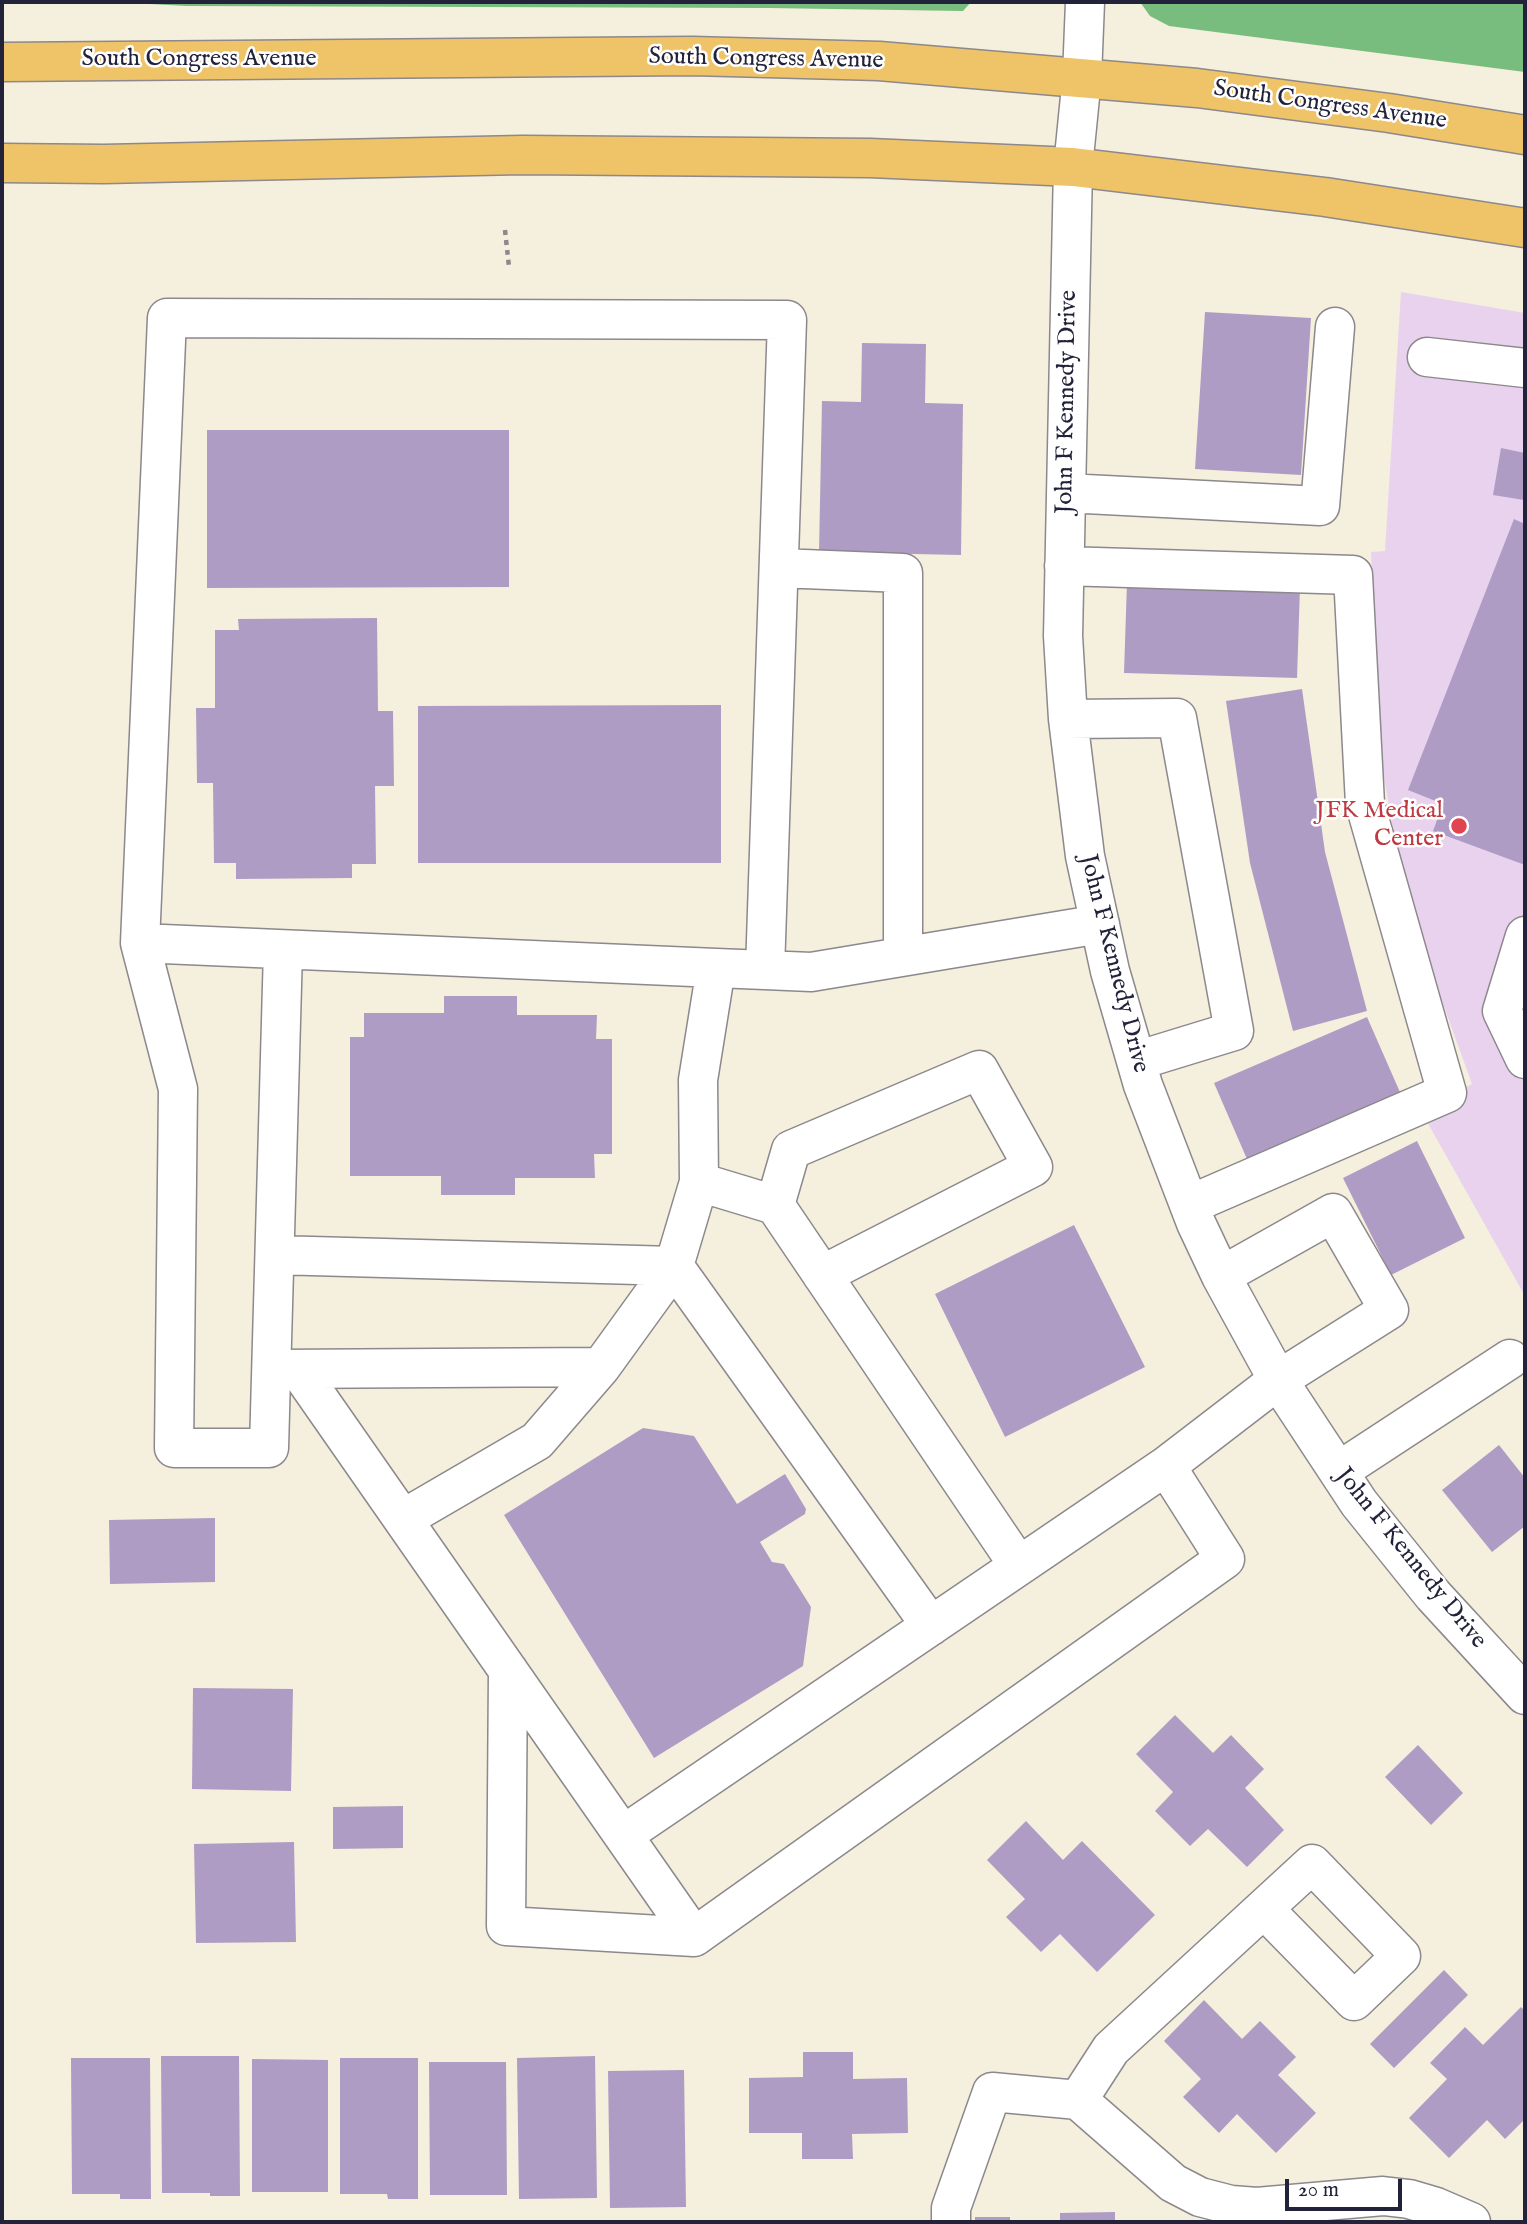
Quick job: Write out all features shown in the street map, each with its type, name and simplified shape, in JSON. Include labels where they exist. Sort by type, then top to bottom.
[{"type":"main road","name":"South Congress Avenue","points":[[2,62],[692,56],[879,61],[1210,89],[1389,113],[1525,135]]},
{"type":"main road","points":[[2,163],[104,164],[536,155],[870,158],[1073,167],[1325,197],[1525,228]]},
{"type":"street","name":"John F Kennedy Drive","points":[[1085,2],[1082,77],[1073,167],[1063,636],[1068,719],[1085,856],[1110,971],[1143,1085],[1189,1205],[1222,1276],[1278,1380],[1359,1503],[1433,1595],[1521,1683]]},
{"type":"street","points":[[283,950],[275,1255],[285,1369],[269,1448],[174,1448],[177,1089],[140,943],[167,318],[787,320],[765,970]]},
{"type":"street","points":[[1066,493],[1320,506],[1335,327]]},
{"type":"street","points":[[1427,357],[1525,368]]},
{"type":"street","points":[[1064,566],[1353,575],[1365,804],[1447,1093],[1189,1205]]},
{"type":"street","points":[[779,568],[903,573],[903,957]]},
{"type":"street","points":[[1068,719],[1177,718],[1234,1031],[1136,1062]]},
{"type":"street","points":[[140,943],[811,972],[1100,924]]},
{"type":"street","points":[[1525,936],[1502,1011],[1525,1059]]},
{"type":"street","points":[[403,1519],[537,1440],[601,1367],[674,1266],[699,1182],[698,1080],[716,968]]},
{"type":"street","points":[[775,1205],[792,1150],[979,1070],[1033,1167],[822,1275]]},
{"type":"street","points":[[699,1182],[775,1205],[1019,1566]]},
{"type":"street","points":[[623,1835],[1166,1466],[1278,1380],[1389,1310],[1334,1213],[1222,1276]]},
{"type":"street","points":[[275,1255],[674,1266]]},
{"type":"street","points":[[674,1266],[931,1626]]},
{"type":"street","points":[[1339,1471],[1510,1359]]},
{"type":"street","points":[[285,1369],[601,1367]]},
{"type":"street","points":[[285,1369],[403,1519],[694,1937]]},
{"type":"street","points":[[508,1670],[506,1926],[694,1937],[1225,1559],[1166,1466]]},
{"type":"street","points":[[1078,2100],[1111,2049],[1264,1909]]},
{"type":"street","points":[[951,2222],[951,2208],[992,2092],[1078,2100],[1173,2183],[1231,2214],[1257,2207],[1383,2196],[1409,2199],[1471,2222]]},
{"type":"path","points":[[505,230],[509,267]]},
{"type":"shaded area","name":"JFK Medical Center","points":[[1401,292],[1525,313],[1525,1296],[1421,1111],[1472,1084],[1405,899],[1380,754],[1371,552],[1385,551]]},
{"type":"green space","points":[[113,2],[971,2],[963,11],[186,6]]},
{"type":"green space","points":[[1140,2],[1525,2],[1525,72],[1169,26],[1150,16]]},
{"type":"building","points":[[1205,312],[1311,318],[1301,475],[1195,469]]},
{"type":"building","points":[[862,343],[926,344],[925,403],[963,404],[961,555],[819,552],[822,401],[861,402]]},
{"type":"building","points":[[207,430],[509,430],[509,587],[207,588]]},
{"type":"building","points":[[1501,448],[1525,453],[1524,500],[1493,495]]},
{"type":"building","points":[[1514,519],[1525,524],[1525,865],[1433,831],[1443,804],[1408,790]]},
{"type":"building","points":[[1127,582],[1300,587],[1297,678],[1124,673]]},
{"type":"building","points":[[377,618],[378,711],[393,711],[394,786],[375,786],[376,864],[352,864],[352,878],[236,879],[236,863],[214,863],[213,783],[197,783],[196,708],[215,708],[215,630],[239,630],[238,619]]},
{"type":"building","points":[[1302,689],[1325,852],[1367,1011],[1293,1031],[1250,863],[1226,701]]},
{"type":"building","points":[[721,705],[721,863],[418,863],[418,706]]},
{"type":"building","points":[[444,996],[517,996],[517,1015],[597,1015],[596,1039],[612,1039],[612,1154],[594,1154],[595,1178],[515,1178],[515,1195],[441,1195],[441,1176],[350,1176],[350,1037],[364,1037],[364,1013],[444,1013]]},
{"type":"building","points":[[1367,1017],[1403,1099],[1250,1166],[1214,1083]]},
{"type":"building","points":[[1417,1141],[1465,1238],[1391,1275],[1343,1178]]},
{"type":"building","points":[[1074,1225],[1145,1367],[1005,1437],[935,1294]]},
{"type":"building","points":[[643,1428],[694,1436],[737,1504],[785,1474],[806,1509],[805,1514],[760,1542],[772,1562],[784,1564],[811,1607],[803,1666],[654,1758],[504,1515]]},
{"type":"building","points":[[1499,1445],[1525,1478],[1525,1526],[1492,1552],[1442,1490]]},
{"type":"building","points":[[215,1518],[215,1582],[110,1584],[109,1520]]},
{"type":"building","points":[[193,1688],[293,1689],[291,1791],[192,1789]]},
{"type":"building","points":[[1175,1715],[1213,1753],[1231,1735],[1264,1769],[1245,1788],[1284,1830],[1247,1867],[1208,1829],[1190,1846],[1155,1811],[1173,1792],[1136,1754]]},
{"type":"building","points":[[1418,1745],[1463,1793],[1431,1825],[1385,1777]]},
{"type":"building","points":[[403,1806],[403,1848],[333,1849],[333,1807]]},
{"type":"building","points":[[1026,1821],[1063,1860],[1082,1841],[1155,1915],[1097,1972],[1060,1934],[1041,1952],[1006,1917],[1025,1899],[987,1860]]},
{"type":"building","points":[[294,1842],[296,1942],[196,1943],[194,1844]]},
{"type":"building","points":[[1444,1970],[1468,1995],[1394,2068],[1370,2044]]},
{"type":"building","points":[[1204,2000],[1242,2039],[1260,2021],[1296,2057],[1278,2075],[1316,2113],[1276,2153],[1237,2114],[1219,2133],[1183,2097],[1201,2079],[1164,2041]]},
{"type":"building","points":[[1521,2007],[1525,2011],[1525,2119],[1505,2139],[1487,2120],[1449,2158],[1409,2118],[1447,2079],[1430,2063],[1465,2027],[1483,2045]]},
{"type":"building","points":[[803,2052],[853,2052],[853,2079],[907,2078],[908,2133],[852,2134],[853,2159],[802,2159],[802,2133],[749,2133],[749,2078],[803,2077]]},
{"type":"building","points":[[161,2056],[239,2056],[240,2196],[162,2193]]},
{"type":"building","points":[[595,2056],[597,2198],[519,2199],[517,2058]]},
{"type":"building","points":[[71,2058],[150,2058],[151,2199],[120,2199],[120,2194],[72,2194]]},
{"type":"building","points":[[340,2058],[418,2058],[418,2199],[388,2199],[387,2194],[340,2194]]},
{"type":"building","points":[[252,2059],[328,2060],[328,2192],[252,2192]]},
{"type":"building","points":[[429,2062],[506,2062],[507,2195],[430,2195]]},
{"type":"building","points":[[684,2070],[686,2207],[610,2208],[608,2071]]},
{"type":"building","points":[[1115,2212],[1115,2222],[1060,2222],[1060,2213]]},
{"type":"building","points":[[975,2217],[1010,2217],[1010,2222],[975,2222]]},
{"type":"place","name":"JFK Medical Center","points":[[1459,826]]}]
